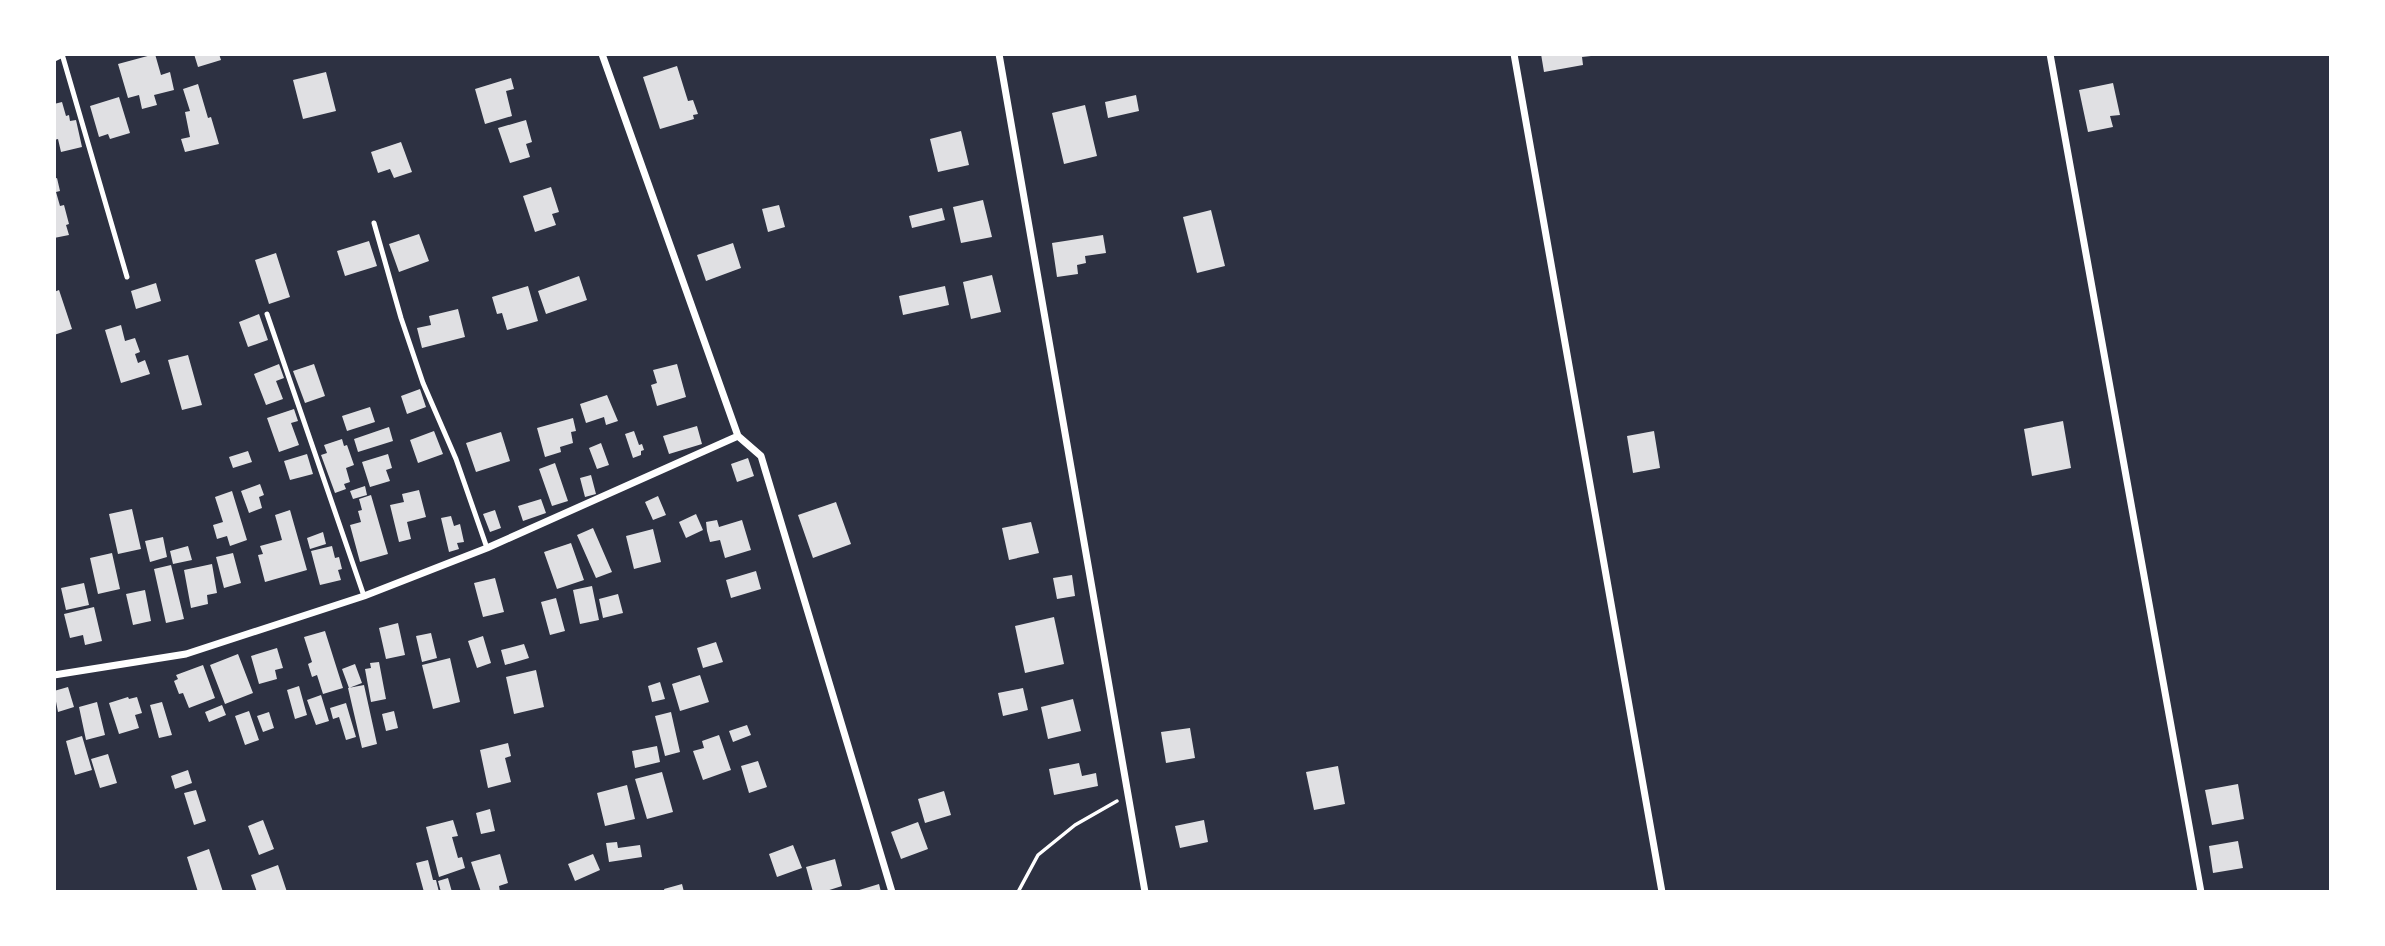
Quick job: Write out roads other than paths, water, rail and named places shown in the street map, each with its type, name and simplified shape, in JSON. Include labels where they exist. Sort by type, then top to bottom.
[{"type":"street","points":[[54,58],[62,54]]},
{"type":"street","points":[[602,54],[738,436],[761,456],[891,892]]},
{"type":"street","points":[[999,54],[1145,892]]},
{"type":"street","points":[[1514,54],[1662,892]]},
{"type":"street","points":[[2050,54],[2201,892]]},
{"type":"street","points":[[54,674],[186,654],[364,596],[487,548],[738,436]]},
{"type":"lane","points":[[62,54],[127,277]]},
{"type":"lane","points":[[374,223],[423,383],[456,459],[487,548]]},
{"type":"lane","points":[[267,314],[364,596]]}]
